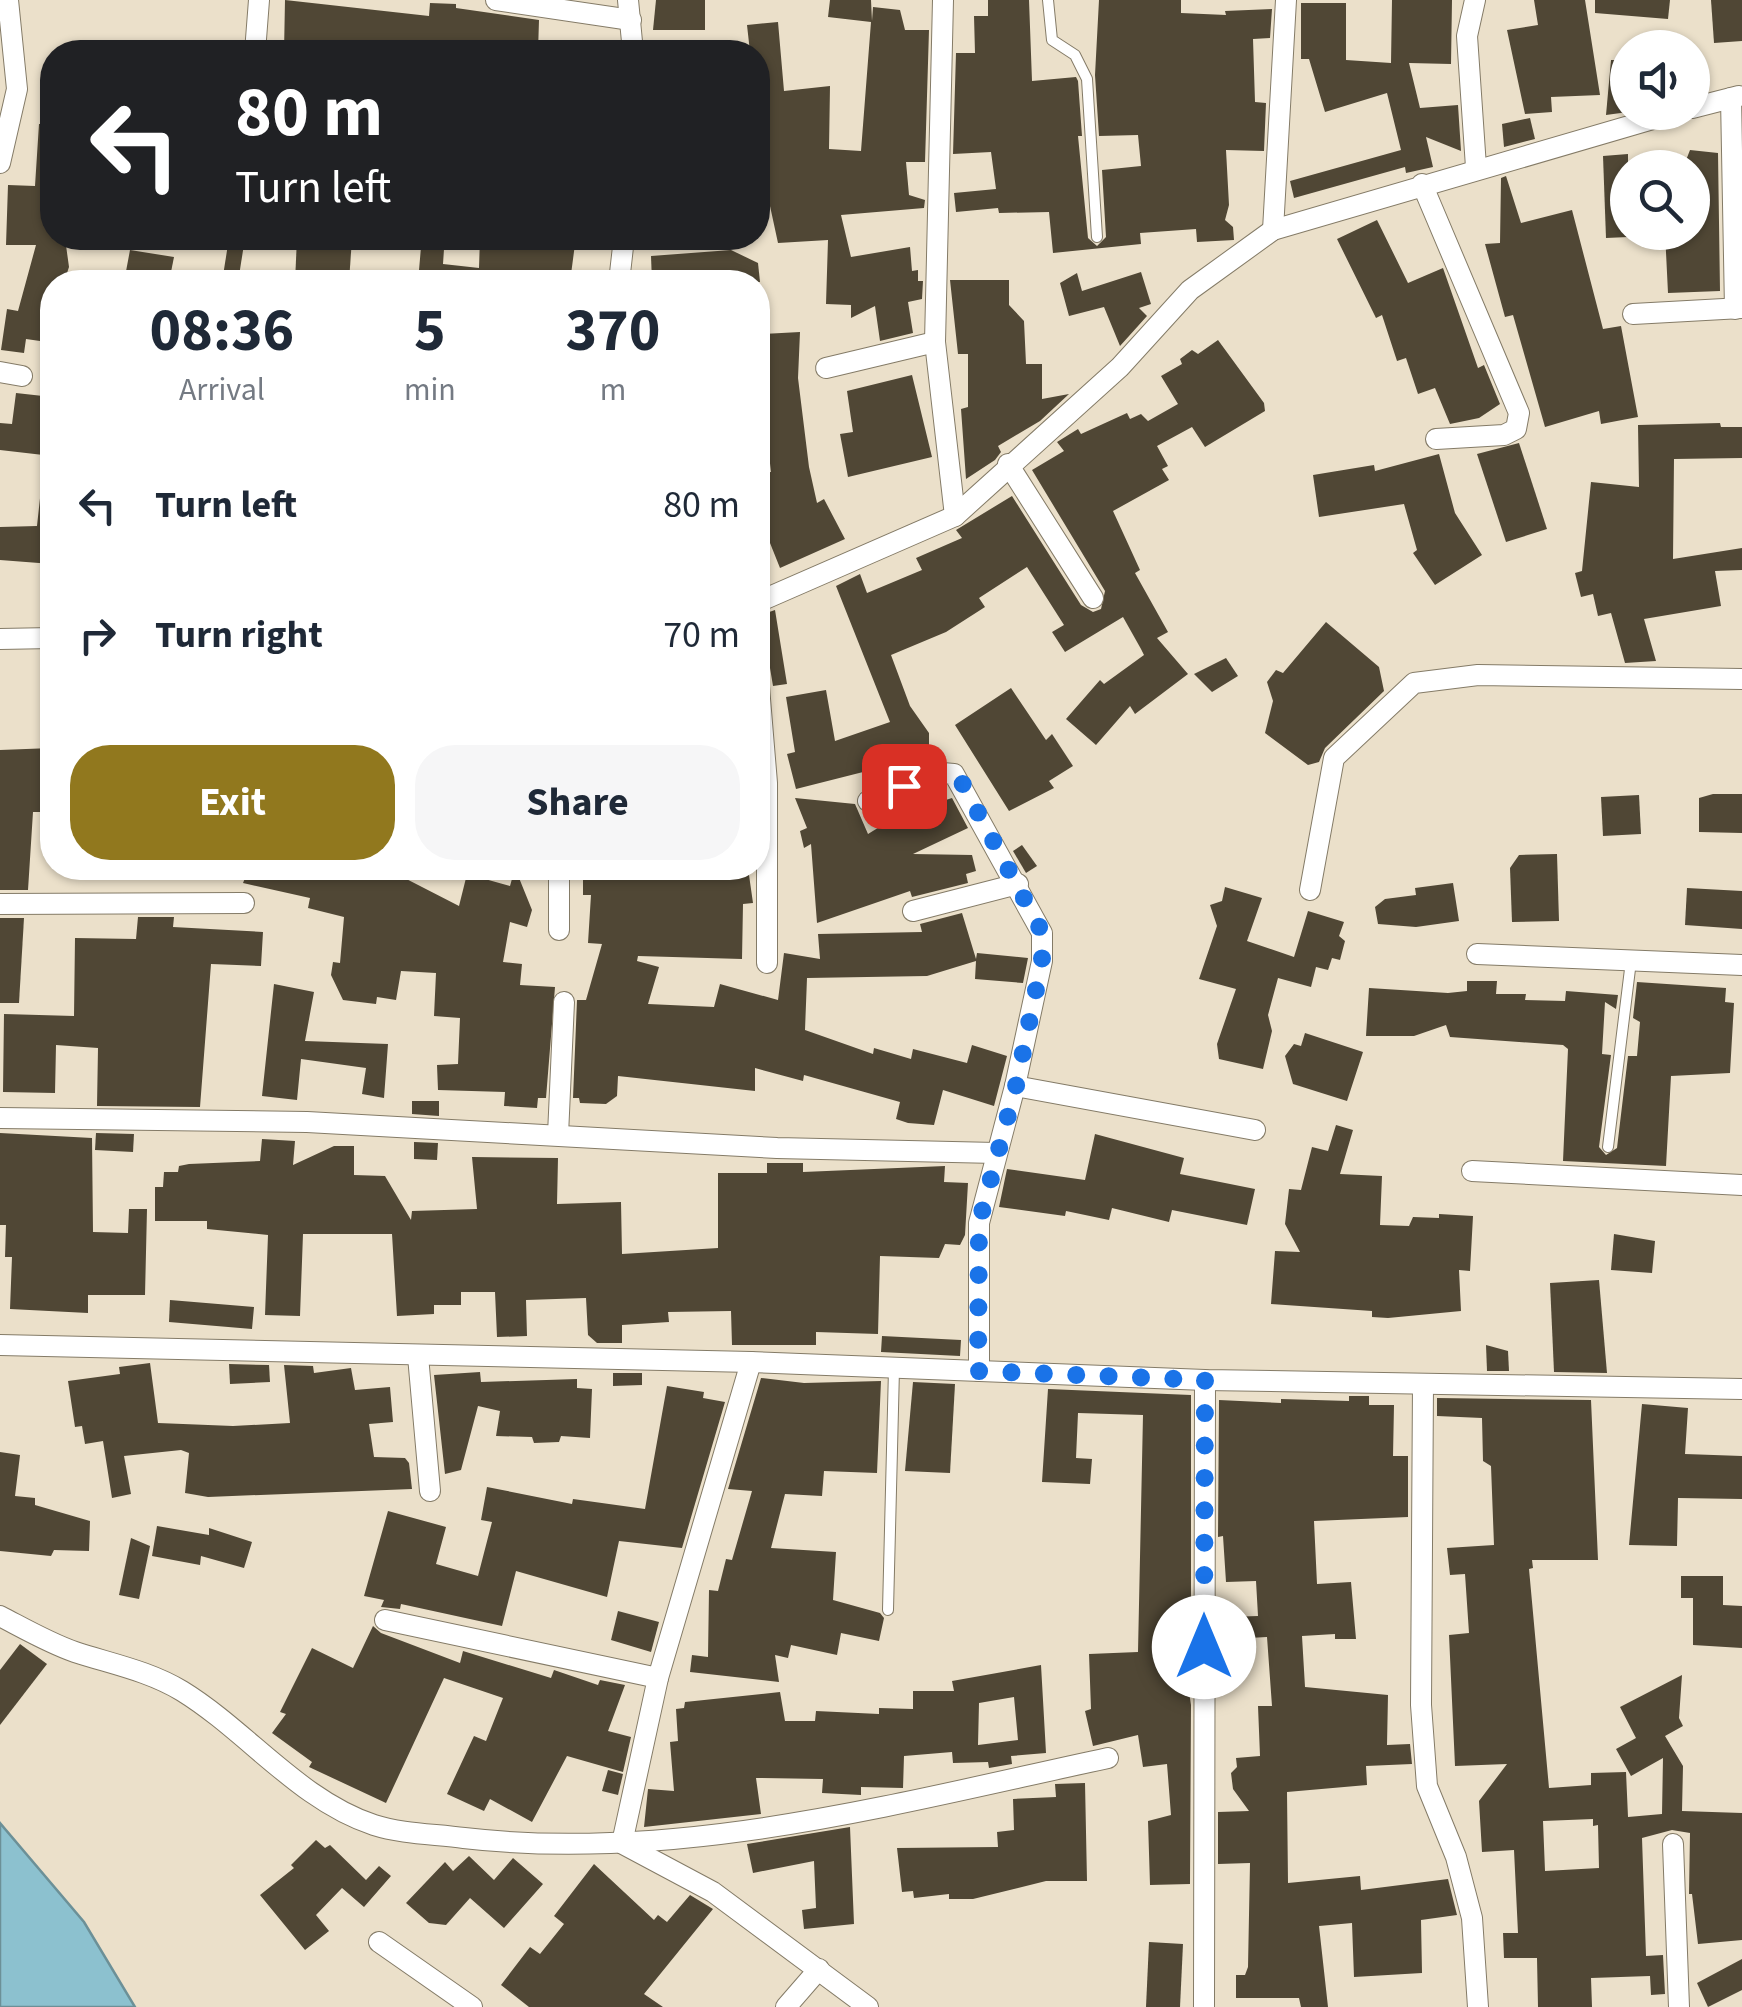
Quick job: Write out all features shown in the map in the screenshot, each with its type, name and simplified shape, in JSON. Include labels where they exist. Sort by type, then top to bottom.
[{"type":"street","points":[[0,163],[17,88],[8,0]]},
{"type":"street","points":[[256,40],[259,0]]},
{"type":"street","points":[[496,0],[630,10],[632,40]]},
{"type":"street","points":[[943,0],[935,342],[956,516]]},
{"type":"street","points":[[1274,230],[1286,0]]},
{"type":"street","points":[[1475,0],[1467,36],[1476,168]]},
{"type":"street","points":[[1633,314],[1738,308],[1736,96],[1710,103]]},
{"type":"street","points":[[770,597],[956,516],[1008,464],[1120,367],[1190,290],[1274,230],[1612,130]]},
{"type":"street","points":[[1422,184],[1518,413],[1516,429],[1504,435],[1436,440]]},
{"type":"street","points":[[826,368],[935,342]]},
{"type":"street","points":[[0,372],[22,376]]},
{"type":"street","points":[[1008,464],[1093,598]]},
{"type":"street","points":[[0,640],[40,638]]},
{"type":"street","points":[[1310,890],[1334,758],[1414,683],[1478,674],[1742,679]]},
{"type":"street","points":[[868,801],[942,773],[954,774],[1042,932],[1044,948],[1016,1086],[979,1223],[978,1371]]},
{"type":"street","points":[[559,880],[559,930]]},
{"type":"street","points":[[767,880],[767,963]]},
{"type":"street","points":[[913,910],[1018,884]]},
{"type":"street","points":[[0,904],[244,903]]},
{"type":"street","points":[[1477,954],[1742,965]]},
{"type":"street","points":[[558,1136],[564,1002]]},
{"type":"street","points":[[1016,1086],[1255,1130]]},
{"type":"street","points":[[0,1118],[308,1122],[778,1148],[996,1153]]},
{"type":"street","points":[[1472,1171],[1742,1185]]},
{"type":"street","points":[[0,1345],[752,1362],[1205,1380],[1742,1390]]},
{"type":"street","points":[[418,1356],[430,1490]]},
{"type":"street","points":[[622,1844],[658,1678],[752,1362]]},
{"type":"street","points":[[1204,2007],[1205,1380]]},
{"type":"street","points":[[1423,1384],[1421,1705],[1427,1786],[1456,1857],[1472,1918],[1478,2007]]},
{"type":"street","points":[[0,1616],[51,1642],[148,1674],[179,1689],[221,1716],[312,1793],[377,1826],[517,1844],[686,1840],[1108,1758]]},
{"type":"street","points":[[385,1620],[658,1678]]},
{"type":"street","points":[[622,1844],[713,1892],[868,2007]]},
{"type":"street","points":[[1673,1844],[1679,2007]]},
{"type":"street","points":[[379,1942],[472,2007]]},
{"type":"street","points":[[786,2007],[819,1969]]},
{"type":"lane","points":[[1048,0],[1052,40],[1075,55],[1086,79],[1098,237]]},
{"type":"lane","points":[[1608,1147],[1631,960]]},
{"type":"lane","points":[[888,1610],[894,1368]]},
{"type":"water","points":[[0,1823],[84,1922],[135,2007],[0,2007]]},
{"type":"building","points":[[285,0],[429,16],[430,3],[456,4],[456,8],[539,20],[538,40],[284,40]]},
{"type":"building","points":[[656,0],[705,0],[705,30],[653,30]]},
{"type":"building","points":[[830,0],[871,0],[872,21],[873,7],[900,10],[905,30],[929,30],[925,162],[906,162],[909,195],[925,200],[924,208],[841,215],[851,257],[910,247],[912,271],[918,270],[918,281],[923,281],[922,299],[908,302],[913,333],[880,341],[875,306],[851,318],[851,305],[826,304],[828,240],[778,243],[770,206],[770,40],[749,40],[747,25],[778,22],[784,91],[830,86],[829,149],[861,151],[871,22],[828,17]]},
{"type":"building","points":[[988,0],[1029,0],[1032,81],[1076,77],[1078,81],[1082,136],[1078,136],[1088,238],[1097,246],[1106,237],[1102,170],[1141,166],[1138,135],[1099,136],[1095,75],[1099,0],[1181,0],[1181,13],[1226,15],[1225,11],[1272,9],[1270,38],[1253,39],[1255,102],[1266,103],[1264,151],[1226,150],[1229,205],[1225,220],[1233,227],[1234,240],[1197,242],[1196,229],[1140,233],[1141,244],[1053,253],[1049,212],[999,213],[998,208],[956,212],[954,193],[996,189],[991,152],[953,154],[956,53],[975,53],[974,16],[988,16]]},
{"type":"building","points":[[1392,0],[1452,0],[1451,64],[1409,63],[1420,108],[1458,105],[1461,151],[1426,137],[1433,167],[1406,173],[1405,167],[1294,198],[1290,181],[1401,150],[1387,93],[1325,112],[1309,59],[1301,59],[1301,3],[1346,3],[1346,60],[1391,63]]},
{"type":"building","points":[[1534,0],[1585,0],[1600,95],[1551,97],[1552,112],[1525,114],[1507,30],[1538,25]]},
{"type":"building","points":[[1595,0],[1670,0],[1668,19],[1595,13]]},
{"type":"building","points":[[1711,0],[1742,0],[1742,41],[1714,43]]},
{"type":"building","points":[[1610,71],[1610,114],[1606,115]]},
{"type":"building","points":[[1530,118],[1535,139],[1504,147],[1502,124]]},
{"type":"building","points":[[40,124],[40,250],[67,250],[69,267],[40,270],[40,341],[26,339],[24,353],[1,350],[7,309],[18,311],[36,245],[6,245],[8,185],[35,186]]},
{"type":"building","points":[[1710,152],[1718,153],[1720,291],[1668,293],[1666,250],[1710,250]]},
{"type":"building","points":[[1610,155],[1610,238],[1606,238],[1603,156]]},
{"type":"building","points":[[1506,176],[1521,223],[1572,210],[1603,329],[1621,326],[1638,417],[1601,424],[1599,411],[1545,427],[1513,315],[1505,317],[1485,244],[1500,243],[1501,178]]},
{"type":"building","points":[[1377,220],[1408,283],[1443,268],[1478,368],[1484,365],[1500,404],[1479,418],[1450,424],[1435,388],[1418,394],[1406,358],[1397,361],[1382,315],[1376,318],[1337,239]]},
{"type":"building","points":[[130,250],[174,257],[171,270],[126,270]]},
{"type":"building","points":[[227,250],[243,250],[240,270],[224,270]]},
{"type":"building","points":[[296,250],[351,250],[350,270],[296,270]]},
{"type":"building","points":[[421,250],[444,250],[443,264],[479,268],[480,250],[574,250],[572,270],[419,270]]},
{"type":"building","points":[[731,250],[758,263],[759,270],[652,270],[651,256]]},
{"type":"building","points":[[1141,272],[1151,304],[1139,308],[1147,316],[1120,346],[1104,307],[1069,316],[1060,283],[1077,273],[1082,291]]},
{"type":"building","points":[[950,280],[1009,280],[1009,305],[1024,321],[1026,364],[1042,364],[1042,399],[1069,394],[1040,421],[998,446],[1001,452],[995,460],[966,479],[961,409],[968,407],[968,354],[958,354]]},
{"type":"building","points":[[800,332],[798,378],[809,467],[817,503],[824,499],[845,539],[780,568],[770,543],[770,334]]},
{"type":"building","points":[[1218,340],[1264,403],[1265,411],[1205,447],[1192,427],[1157,446],[1168,466],[1162,469],[1169,480],[1113,511],[1140,570],[1135,573],[1168,632],[1157,638],[1188,674],[1135,714],[1130,706],[1096,745],[1066,719],[1100,680],[1104,684],[1144,655],[1123,617],[1065,652],[1052,632],[1064,625],[1027,567],[979,598],[985,607],[946,632],[891,655],[910,706],[929,733],[929,745],[871,770],[796,789],[787,754],[795,752],[786,697],[826,690],[835,741],[890,722],[836,586],[860,574],[867,593],[922,570],[916,558],[962,538],[956,530],[1012,496],[1081,605],[1093,612],[1101,609],[1105,591],[1032,470],[1064,451],[1057,442],[1078,429],[1081,434],[1127,413],[1130,419],[1141,414],[1148,421],[1178,404],[1161,376],[1182,364],[1180,359],[1192,350],[1198,354]]},
{"type":"building","points":[[912,375],[932,457],[848,477],[840,434],[853,432],[847,391]]},
{"type":"building","points":[[16,393],[40,396],[40,455],[0,450],[0,423],[12,424]]},
{"type":"building","points":[[1720,423],[1721,427],[1742,427],[1742,458],[1674,459],[1673,559],[1742,548],[1742,570],[1715,571],[1721,606],[1644,619],[1656,661],[1625,663],[1611,613],[1598,616],[1593,594],[1581,597],[1575,573],[1582,571],[1591,482],[1639,487],[1638,425]]},
{"type":"building","points":[[1519,443],[1547,529],[1506,542],[1477,454]]},
{"type":"building","points":[[1439,454],[1455,513],[1482,555],[1435,585],[1413,553],[1417,550],[1404,504],[1319,517],[1313,475],[1374,465],[1375,471]]},
{"type":"building","points":[[40,498],[40,563],[0,560],[0,527],[37,526]]},
{"type":"building","points":[[775,610],[787,684],[773,686],[770,668],[770,612]]},
{"type":"building","points":[[1326,622],[1379,667],[1384,691],[1325,748],[1319,762],[1308,765],[1265,733],[1273,701],[1267,682],[1276,670],[1283,673]]},
{"type":"building","points":[[1226,658],[1238,676],[1212,692],[1194,674]]},
{"type":"building","points":[[1011,688],[1046,740],[1052,734],[1073,766],[1049,781],[1054,788],[1009,811],[955,725]]},
{"type":"building","points":[[40,748],[40,812],[33,812],[28,890],[0,890],[0,750]]},
{"type":"building","points":[[1742,794],[1742,833],[1699,832],[1699,798]]},
{"type":"building","points":[[1639,795],[1641,834],[1603,836],[1601,797]]},
{"type":"building","points":[[795,798],[855,804],[868,834],[899,815],[952,798],[968,828],[913,854],[972,855],[976,871],[966,874],[968,883],[912,897],[910,891],[817,923],[811,844],[804,848],[800,831],[807,828]]},
{"type":"building","points":[[1022,845],[1037,866],[1026,873],[1013,851]]},
{"type":"building","points":[[1557,854],[1559,921],[1512,922],[1510,868],[1519,855]]},
{"type":"building","points":[[408,880],[459,906],[466,880],[488,880],[510,886],[512,880],[520,880],[532,910],[527,927],[510,922],[503,962],[522,964],[520,985],[555,987],[546,1098],[538,1098],[537,1108],[504,1106],[505,1092],[438,1090],[437,1065],[458,1064],[460,1018],[434,1016],[436,973],[401,971],[396,1000],[377,997],[376,1004],[343,1000],[331,975],[333,962],[340,963],[344,917],[308,908],[310,898],[243,883]]},
{"type":"building","points":[[583,880],[750,880],[753,903],[743,904],[742,959],[638,956],[637,961],[659,967],[648,1004],[714,1007],[720,984],[778,1000],[784,953],[820,959],[818,934],[922,932],[920,924],[962,913],[976,959],[977,953],[1028,958],[1023,983],[975,979],[976,961],[927,976],[807,978],[805,1030],[873,1054],[874,1048],[911,1059],[913,1049],[967,1063],[972,1045],[1007,1056],[994,1106],[943,1090],[934,1125],[908,1123],[896,1119],[900,1102],[804,1075],[803,1081],[755,1068],[755,1091],[618,1076],[617,1096],[606,1104],[580,1103],[579,1098],[573,1098],[577,1000],[586,1000],[602,944],[588,943],[591,895],[583,895]]},
{"type":"building","points":[[1453,883],[1459,921],[1416,927],[1378,924],[1375,907],[1385,899],[1416,895],[1415,888]]},
{"type":"building","points":[[1225,887],[1262,898],[1247,941],[1294,957],[1308,911],[1344,922],[1339,936],[1345,941],[1340,960],[1332,958],[1328,970],[1316,967],[1311,987],[1278,978],[1268,1015],[1272,1031],[1263,1069],[1219,1059],[1217,1044],[1236,989],[1199,979],[1217,926],[1210,905],[1222,901]]},
{"type":"building","points":[[1687,888],[1742,891],[1742,929],[1685,925]]},
{"type":"building","points":[[138,917],[174,917],[173,927],[263,932],[261,966],[211,964],[200,1107],[97,1106],[98,1048],[56,1045],[55,1093],[3,1092],[4,1014],[74,1016],[75,938],[136,939]]},
{"type":"building","points":[[0,918],[24,918],[19,1003],[0,1003]]},
{"type":"building","points":[[1467,981],[1497,981],[1496,994],[1526,994],[1525,1000],[1565,1001],[1566,991],[1618,995],[1616,1009],[1605,1002],[1602,1054],[1611,1055],[1599,1147],[1606,1155],[1617,1148],[1628,1056],[1637,1056],[1640,1022],[1633,1018],[1637,982],[1726,988],[1725,1002],[1734,1003],[1730,1073],[1671,1076],[1666,1166],[1563,1161],[1568,1049],[1563,1045],[1450,1037],[1446,1025],[1414,1036],[1366,1036],[1369,988],[1448,993],[1467,991]]},
{"type":"building","points":[[274,984],[314,992],[305,1041],[388,1044],[384,1098],[362,1094],[366,1068],[301,1059],[297,1100],[262,1096]]},
{"type":"building","points":[[1305,1033],[1363,1052],[1347,1101],[1293,1084],[1285,1056],[1294,1044],[1301,1046]]},
{"type":"building","points":[[412,1101],[439,1101],[439,1116],[412,1114]]},
{"type":"building","points":[[1336,1125],[1353,1130],[1340,1174],[1382,1176],[1380,1225],[1409,1226],[1413,1217],[1439,1218],[1439,1214],[1473,1216],[1470,1271],[1459,1270],[1461,1311],[1388,1318],[1372,1317],[1372,1311],[1271,1304],[1275,1251],[1300,1252],[1285,1224],[1289,1189],[1301,1190],[1312,1147],[1328,1151]]},
{"type":"building","points":[[0,1133],[92,1138],[93,1232],[128,1233],[129,1209],[147,1209],[145,1295],[88,1295],[88,1313],[10,1309],[12,1257],[5,1257],[6,1225],[0,1225]]},
{"type":"building","points":[[96,1133],[134,1134],[133,1152],[95,1150]]},
{"type":"building","points":[[1095,1134],[1184,1158],[1180,1174],[1255,1189],[1247,1225],[1172,1210],[1169,1222],[1112,1208],[1109,1220],[1066,1211],[1065,1216],[999,1207],[1007,1169],[1085,1180]]},
{"type":"building","points":[[262,1139],[295,1141],[293,1165],[334,1146],[354,1146],[354,1175],[385,1176],[411,1220],[412,1211],[477,1209],[472,1157],[558,1158],[557,1204],[621,1202],[622,1254],[718,1248],[718,1173],[767,1173],[767,1163],[803,1163],[803,1172],[945,1166],[944,1182],[968,1183],[965,1235],[960,1245],[945,1244],[939,1258],[880,1256],[878,1334],[816,1332],[816,1345],[732,1345],[731,1311],[668,1312],[669,1322],[622,1325],[622,1343],[597,1343],[588,1335],[586,1298],[526,1300],[527,1336],[497,1337],[495,1292],[461,1292],[461,1305],[434,1305],[434,1314],[397,1316],[392,1234],[303,1234],[300,1316],[265,1315],[268,1235],[207,1229],[207,1221],[155,1221],[155,1187],[163,1187],[164,1172],[178,1172],[179,1166],[189,1164],[260,1161]]},
{"type":"building","points":[[414,1142],[438,1143],[437,1160],[414,1159]]},
{"type":"building","points":[[1614,1234],[1655,1241],[1652,1273],[1611,1270]]},
{"type":"building","points":[[1599,1280],[1607,1373],[1554,1372],[1550,1283]]},
{"type":"building","points":[[170,1300],[254,1307],[252,1329],[169,1322]]},
{"type":"building","points":[[882,1336],[961,1340],[960,1356],[881,1352]]},
{"type":"building","points":[[1486,1345],[1508,1351],[1509,1371],[1487,1371]]},
{"type":"building","points":[[150,1363],[158,1423],[233,1426],[290,1423],[284,1365],[313,1366],[314,1373],[351,1368],[355,1390],[390,1387],[393,1422],[369,1424],[374,1457],[405,1458],[412,1489],[208,1497],[185,1493],[189,1453],[181,1450],[124,1456],[131,1494],[112,1498],[103,1441],[85,1444],[82,1426],[75,1427],[68,1381],[120,1374],[119,1367]]},
{"type":"building","points":[[229,1364],[269,1365],[270,1382],[230,1384]]},
{"type":"building","points":[[480,1372],[481,1382],[577,1379],[577,1388],[592,1389],[590,1438],[561,1436],[559,1442],[534,1443],[532,1437],[496,1436],[500,1411],[478,1406],[461,1470],[445,1474],[434,1375]]},
{"type":"building","points":[[613,1373],[642,1373],[642,1385],[613,1386]]},
{"type":"building","points":[[761,1378],[804,1383],[881,1381],[877,1473],[824,1471],[822,1496],[785,1494],[771,1548],[836,1552],[833,1600],[880,1613],[884,1618],[879,1641],[841,1633],[837,1655],[791,1645],[788,1658],[775,1655],[779,1682],[690,1672],[692,1655],[708,1657],[709,1590],[718,1591],[726,1559],[732,1560],[752,1491],[728,1489]]},
{"type":"building","points":[[913,1382],[955,1384],[950,1473],[905,1471]]},
{"type":"building","points":[[667,1386],[704,1392],[703,1398],[725,1402],[682,1548],[619,1541],[607,1597],[516,1571],[502,1626],[401,1604],[400,1609],[381,1607],[384,1600],[364,1596],[388,1511],[446,1527],[436,1564],[478,1576],[492,1522],[481,1520],[487,1487],[572,1504],[573,1499],[645,1509]]},
{"type":"building","points":[[1048,1389],[1191,1395],[1191,1671],[1186,1671],[1191,1705],[1190,1884],[1150,1885],[1148,1821],[1171,1815],[1167,1764],[1143,1767],[1138,1735],[1093,1746],[1085,1711],[1091,1709],[1089,1654],[1138,1652],[1143,1415],[1078,1413],[1076,1458],[1092,1459],[1090,1484],[1042,1482]]},
{"type":"building","points":[[1349,1396],[1369,1396],[1369,1405],[1394,1405],[1393,1456],[1408,1456],[1408,1517],[1314,1521],[1317,1584],[1351,1582],[1356,1639],[1335,1639],[1335,1634],[1302,1636],[1305,1687],[1388,1695],[1387,1745],[1410,1744],[1412,1764],[1366,1766],[1367,1785],[1287,1792],[1288,1883],[1360,1876],[1361,1890],[1448,1879],[1457,1915],[1421,1920],[1422,1973],[1354,1977],[1352,1923],[1319,1926],[1328,2007],[1301,2007],[1299,1998],[1236,1998],[1236,1975],[1245,1975],[1248,1967],[1250,1863],[1218,1864],[1218,1812],[1249,1811],[1233,1789],[1231,1773],[1237,1767],[1236,1758],[1260,1756],[1258,1706],[1272,1706],[1267,1637],[1230,1639],[1228,1617],[1258,1616],[1256,1581],[1226,1582],[1223,1536],[1218,1537],[1219,1400],[1349,1401]]},
{"type":"building","points":[[1437,1398],[1591,1400],[1598,1560],[1532,1560],[1533,1568],[1529,1569],[1549,1788],[1591,1785],[1591,1773],[1626,1772],[1628,1817],[1662,1814],[1663,1758],[1631,1776],[1616,1749],[1636,1738],[1620,1707],[1682,1675],[1679,1718],[1683,1726],[1665,1736],[1683,1766],[1682,1811],[1742,1813],[1742,1940],[1698,1944],[1689,1894],[1690,1833],[1672,1830],[1642,1838],[1646,1956],[1663,1955],[1665,1994],[1651,1995],[1650,1976],[1591,1978],[1592,2007],[1538,2007],[1537,1958],[1504,1958],[1503,1933],[1518,1933],[1514,1850],[1482,1852],[1479,1801],[1507,1764],[1455,1766],[1449,1635],[1469,1633],[1465,1574],[1450,1575],[1447,1548],[1494,1545],[1491,1466],[1483,1461],[1482,1418],[1437,1416]],"holes":[[[1593,1819],[1593,1826],[1598,1825],[1599,1868],[1545,1871],[1543,1821]]]},
{"type":"building","points":[[1642,1404],[1688,1408],[1685,1454],[1742,1456],[1742,1499],[1678,1498],[1677,1546],[1629,1545]]},
{"type":"building","points":[[0,1452],[20,1455],[15,1496],[35,1498],[35,1505],[90,1521],[89,1551],[54,1550],[51,1556],[0,1551]]},
{"type":"building","points":[[157,1526],[209,1535],[209,1528],[252,1542],[244,1568],[201,1556],[200,1565],[152,1556]]},
{"type":"building","points":[[131,1538],[150,1546],[139,1599],[119,1595]]},
{"type":"building","points":[[1681,1576],[1723,1576],[1723,1605],[1742,1606],[1742,1648],[1693,1645],[1693,1598],[1681,1598]]},
{"type":"building","points":[[618,1611],[659,1622],[651,1652],[611,1640]]},
{"type":"building","points":[[373,1626],[381,1633],[460,1663],[463,1651],[551,1678],[554,1670],[598,1685],[600,1680],[625,1685],[608,1731],[631,1737],[623,1772],[567,1756],[532,1822],[490,1799],[484,1811],[447,1794],[474,1736],[486,1741],[503,1698],[444,1678],[386,1803],[309,1767],[312,1762],[272,1733],[286,1714],[280,1712],[312,1648],[353,1668]]},
{"type":"building","points":[[20,1644],[47,1664],[0,1725],[0,1670]]},
{"type":"building","points":[[1041,1665],[1046,1753],[1011,1756],[1012,1764],[989,1768],[988,1762],[953,1763],[952,1752],[904,1756],[903,1788],[861,1787],[861,1795],[822,1793],[823,1779],[756,1778],[761,1814],[644,1827],[648,1789],[674,1791],[670,1742],[678,1741],[676,1709],[684,1708],[685,1702],[780,1692],[785,1721],[815,1721],[816,1711],[879,1714],[879,1708],[913,1709],[913,1691],[954,1691],[952,1681]],"holes":[[[1014,1697],[1018,1740],[978,1745],[979,1703]]]},
{"type":"building","points":[[608,1770],[623,1774],[618,1795],[602,1791]]},
{"type":"building","points":[[1085,1783],[1087,1881],[1046,1881],[973,1899],[949,1899],[949,1894],[914,1898],[913,1891],[902,1892],[897,1848],[998,1847],[997,1832],[1014,1830],[1013,1799],[1056,1797],[1055,1784]]},
{"type":"building","points":[[850,1827],[854,1924],[804,1929],[802,1910],[816,1908],[814,1861],[753,1873],[747,1844]]},
{"type":"building","points":[[316,1840],[325,1848],[330,1845],[366,1880],[379,1866],[391,1876],[364,1907],[342,1888],[316,1915],[329,1931],[305,1950],[260,1895],[294,1868],[291,1865]]},
{"type":"building","points":[[469,1856],[494,1880],[513,1858],[543,1884],[504,1928],[470,1898],[446,1925],[429,1923],[406,1903],[445,1862],[453,1871]]},
{"type":"building","points":[[594,1864],[654,1920],[658,1915],[667,1922],[690,1895],[713,1909],[644,1994],[663,2007],[529,2007],[501,1985],[530,1947],[540,1954],[564,1924],[554,1916]]},
{"type":"building","points":[[1149,1942],[1183,1944],[1180,2007],[1146,2007]]},
{"type":"building","points":[[1742,1959],[1742,1990],[1708,2007],[1697,1983]]},
{"type":"route","points":[[904,786],[942,773],[960,779],[1042,932],[1042,961],[1016,1086],[979,1223],[978,1371],[1205,1380],[1204,1647]]}]
